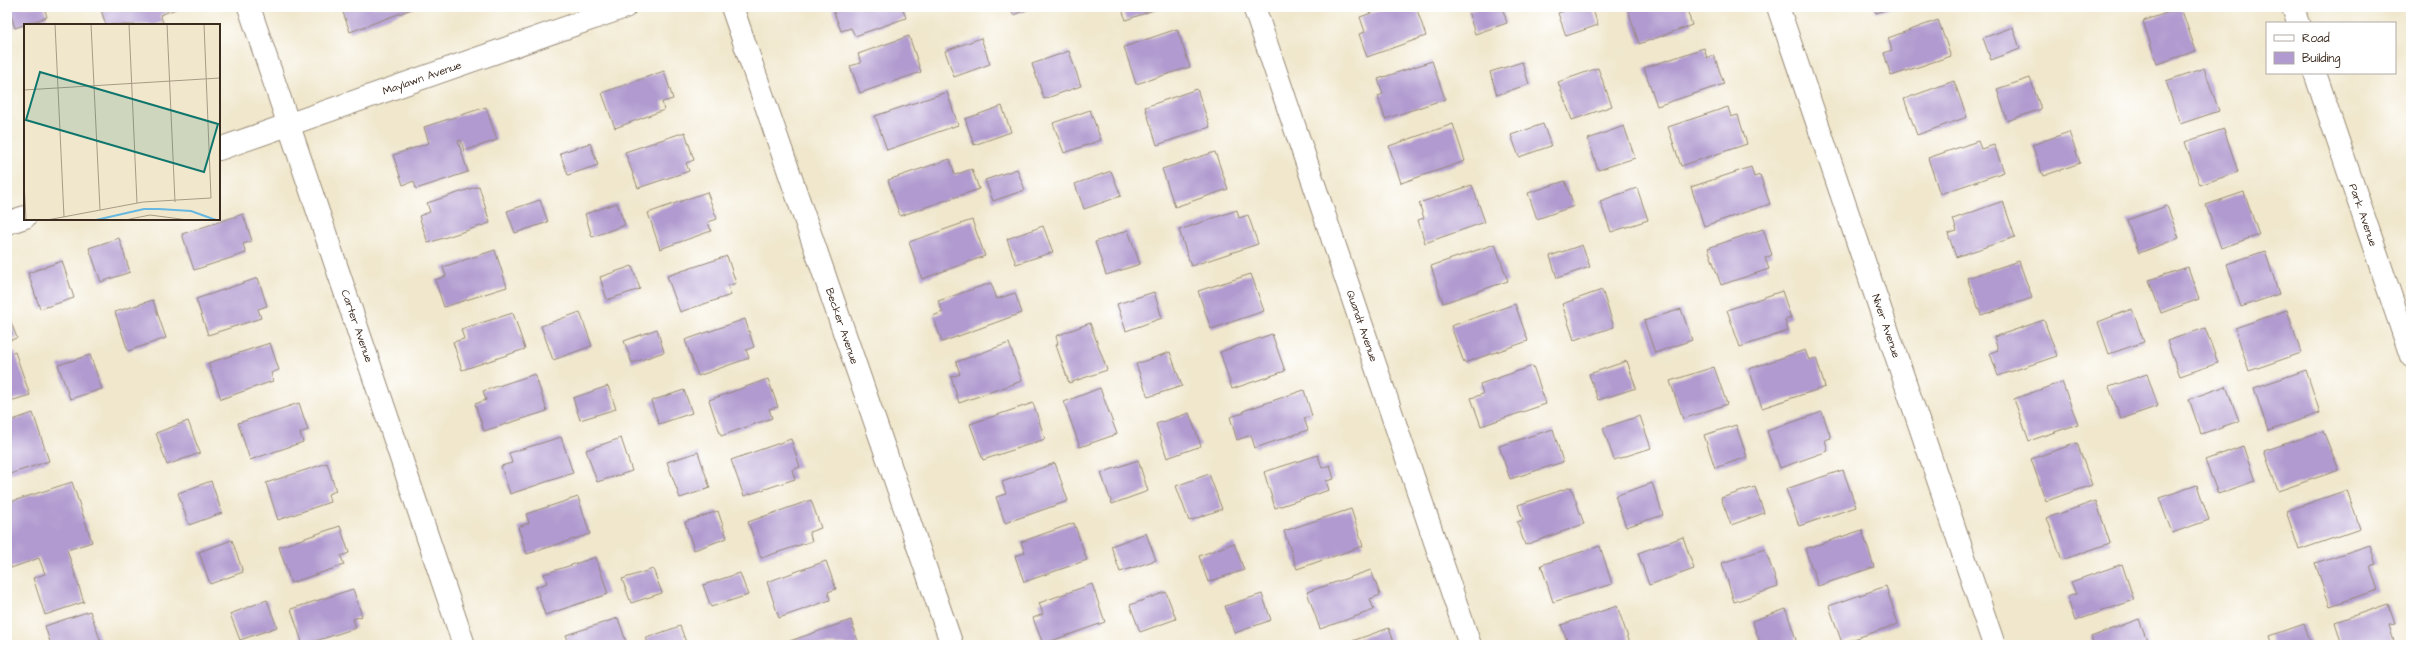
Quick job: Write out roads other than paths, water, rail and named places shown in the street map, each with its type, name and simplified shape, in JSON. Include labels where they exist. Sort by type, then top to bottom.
[{"type":"street","name":"Carter Avenue","points":[[249,7],[464,645]]},
{"type":"street","name":"Maylawn Avenue","points":[[220,149],[625,7]]},
{"type":"street","name":"Becker Avenue","points":[[732,7],[952,645]]},
{"type":"street","name":"Quandt Avenue","points":[[1254,7],[1470,645]]},
{"type":"street","name":"Niver Avenue","points":[[1778,7],[1994,645]]},
{"type":"street","points":[[2293,7],[2298,22]]},
{"type":"street","name":"Park Avenue","points":[[2315,74],[2411,356]]},
{"type":"street","points":[[7,223],[24,217]]}]
